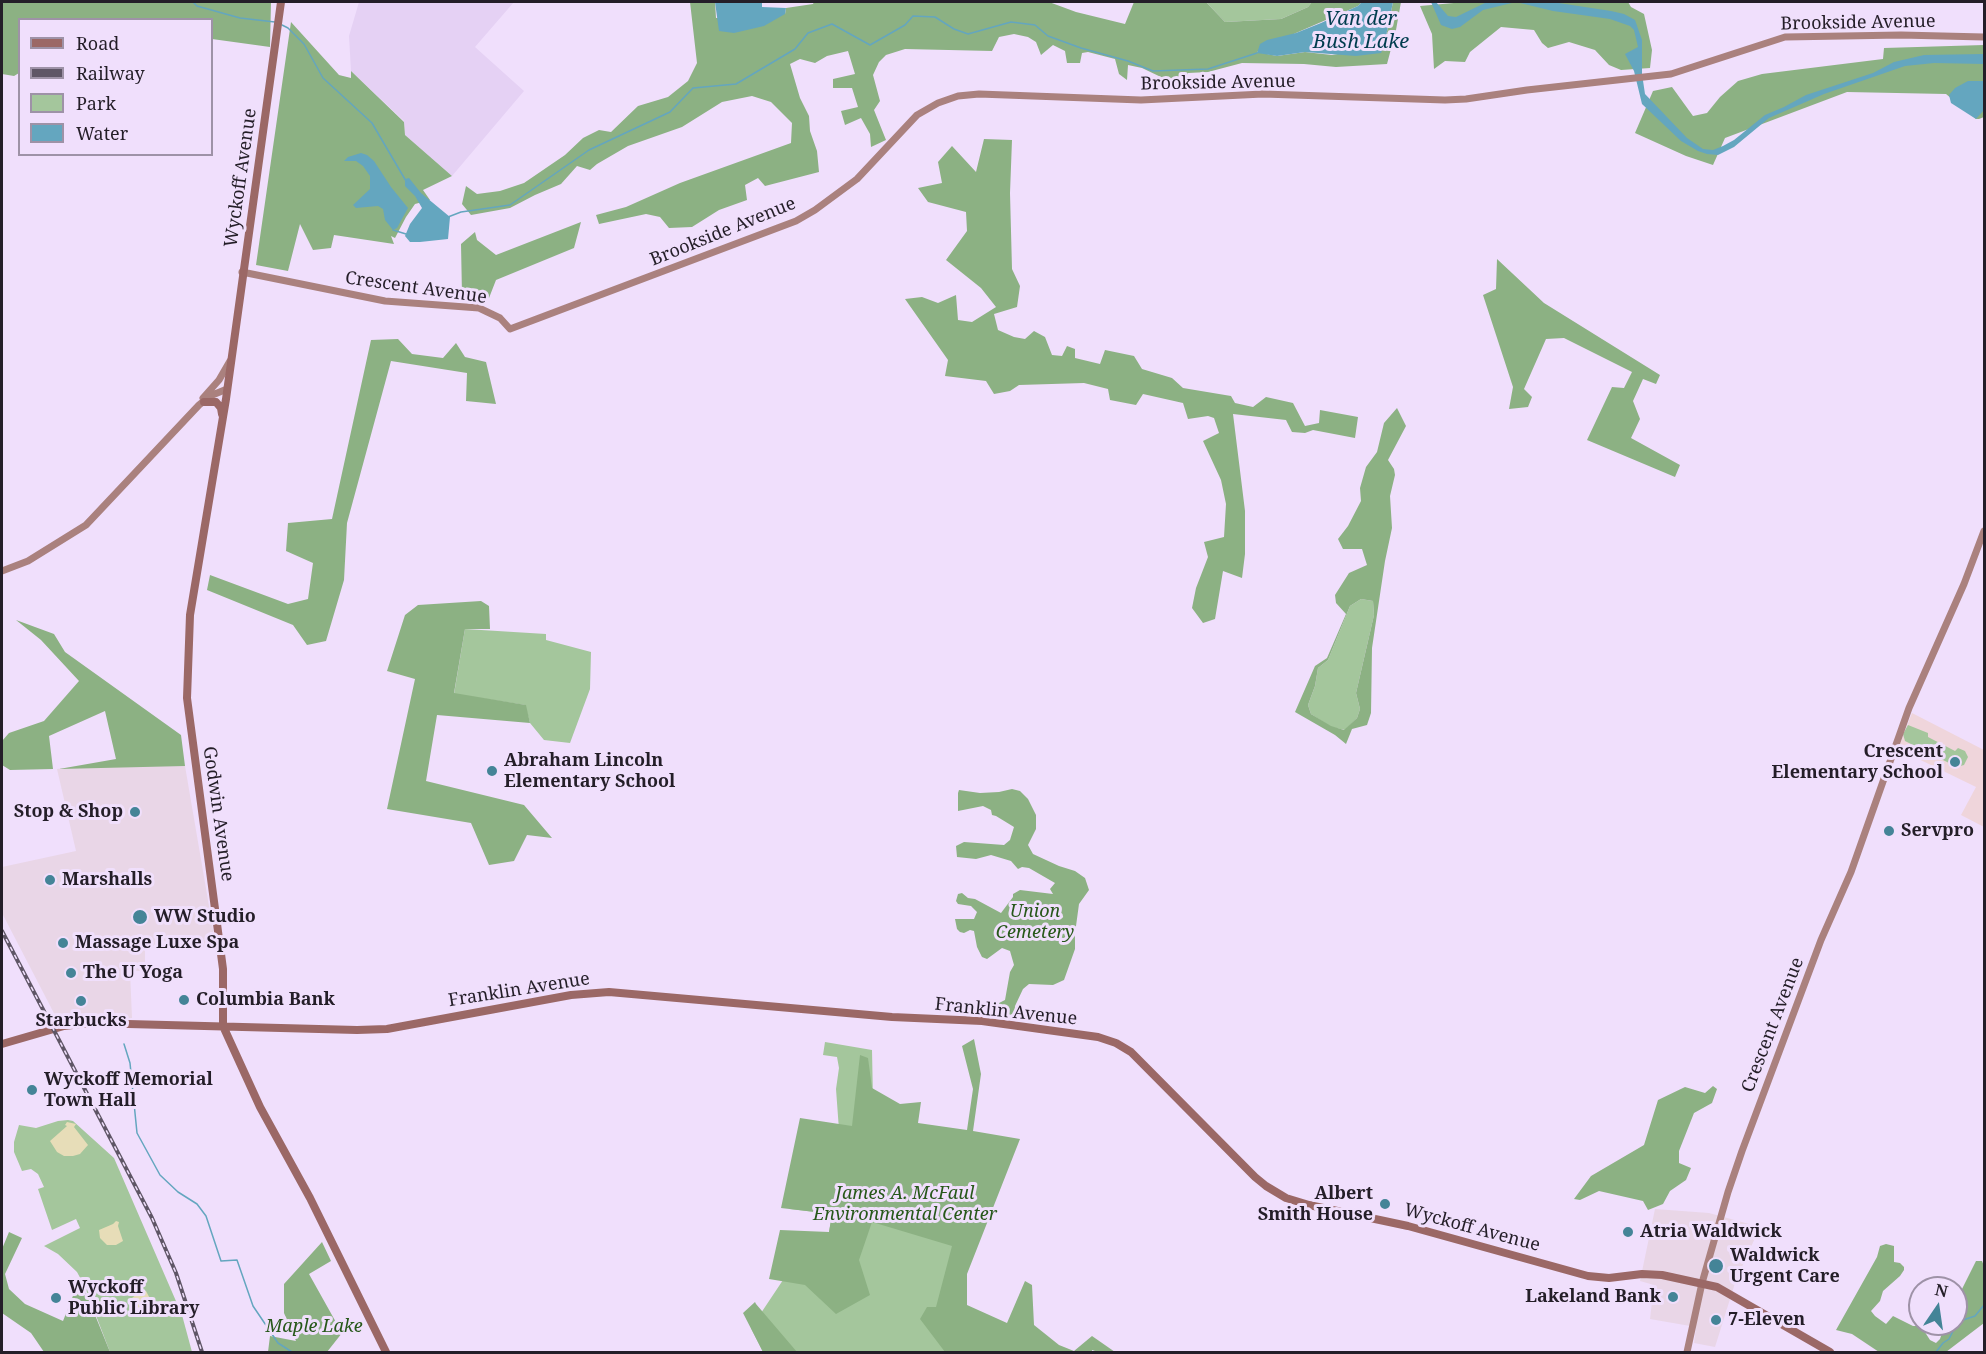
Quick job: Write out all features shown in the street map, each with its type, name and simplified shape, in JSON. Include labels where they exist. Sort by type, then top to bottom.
[{"type":"main road","name":"Wyckoff Avenue","points":[[227,388],[281,2]]},
{"type":"main road","name":"Godwin Avenue","points":[[227,388],[190,615],[187,682],[189,718],[221,951],[223,1026],[265,1117],[310,1198],[386,1353]]},
{"type":"main road","points":[[202,404],[210,401],[218,404],[223,416]]},
{"type":"main road","name":"Franklin Avenue","points":[[2,1044],[53,1029],[81,1024],[387,1029],[571,995],[609,992],[892,1017],[996,1022],[1107,1040],[1120,1045],[1143,1062]]},
{"type":"main road","name":"Wyckoff Avenue","points":[[1143,1062],[1255,1177],[1286,1198],[1408,1226],[1588,1276],[1609,1278],[1652,1274],[1702,1283],[1724,1290],[1830,1353]]},
{"type":"street","name":"Brookside Avenue","points":[[510,329],[796,221],[857,179],[917,115],[938,103],[958,96],[973,94],[1141,100],[1263,94],[1445,100],[1645,78],[1678,72],[1785,37],[1890,35],[1984,37]]},
{"type":"street","name":"Crescent Avenue","points":[[242,272],[385,301],[479,308],[500,318],[510,329]]},
{"type":"street","name":"Wyckoff Avenue","points":[[202,404],[201,400],[219,380],[231,360]]},
{"type":"street","name":"Wyckoff Avenue","points":[[2,571],[28,561],[86,525],[210,396],[227,388]]},
{"type":"street","name":"Crescent Avenue","points":[[1687,1353],[1702,1283],[1735,1172],[1807,976],[1851,872],[1923,672],[1964,584],[1984,531]]},
{"type":"shaded area","points":[[359,2],[514,2],[475,47],[524,91],[452,176],[405,135],[404,121],[351,71],[349,36]]},
{"type":"shaded area","name":"Crescent Elementary School","points":[[1912,713],[1984,750],[1984,827],[1961,815],[1976,787],[1898,749]]},
{"type":"shaded area","points":[[108,763],[185,766],[216,947],[145,946],[145,971],[130,971],[132,1018],[58,1021],[2,913],[2,867],[76,851],[57,769]]},
{"type":"shaded area","points":[[1655,1209],[1709,1213],[1760,1227],[1736,1280],[1715,1347],[1694,1343],[1696,1327],[1650,1319],[1654,1285],[1640,1281]]},
{"type":"green space","points":[[2,2],[271,2],[270,47],[213,39],[213,18],[18,18],[18,74],[14,76],[2,74]]},
{"type":"green space","points":[[690,2],[715,2],[716,18],[785,14],[786,8],[814,2],[1049,2],[1076,12],[1125,24],[1134,2],[1206,2],[1225,22],[1281,19],[1308,7],[1312,2],[1362,2],[1358,6],[1257,52],[1277,56],[1305,52],[1332,55],[1384,46],[1393,2],[1401,2],[1387,64],[1336,67],[1242,63],[1208,72],[1188,73],[1180,91],[1170,87],[1163,78],[1142,68],[1128,65],[1127,80],[1119,74],[1115,59],[1088,52],[1082,53],[1080,63],[1067,63],[1065,51],[1053,45],[1041,55],[1036,42],[1028,37],[1014,34],[999,37],[992,51],[905,49],[886,55],[879,62],[873,75],[880,101],[874,110],[886,140],[871,147],[870,134],[861,118],[845,125],[841,111],[858,107],[852,88],[833,88],[833,79],[855,74],[848,51],[827,56],[815,63],[800,59],[790,64],[800,98],[809,116],[819,172],[765,186],[758,178],[745,185],[747,200],[719,210],[692,227],[669,228],[660,217],[646,214],[599,224],[596,215],[626,207],[680,183],[791,143],[792,123],[771,102],[752,96],[722,102],[682,127],[628,146],[590,170],[577,166],[561,184],[510,208],[471,215],[462,204],[466,186],[477,194],[500,191],[524,183],[565,155],[583,138],[599,130],[611,132],[638,106],[668,97],[688,81],[697,63]]},
{"type":"green space","points":[[1206,2],[1312,2],[1308,7],[1281,19],[1225,22]]},
{"type":"green space","points":[[1465,2],[1628,2],[1631,7],[1644,14],[1652,50],[1650,68],[1621,70],[1609,65],[1595,50],[1569,42],[1548,48],[1534,30],[1501,27],[1470,52],[1465,62],[1445,61],[1434,69],[1432,34],[1420,6]]},
{"type":"green space","points":[[291,22],[339,75],[351,78],[351,71],[404,122],[405,135],[452,176],[423,190],[430,200],[415,204],[395,238],[391,236],[394,244],[334,235],[331,248],[313,250],[300,224],[288,271],[256,265]]},
{"type":"green space","points":[[1984,45],[1984,117],[1979,119],[1976,119],[1946,94],[1847,92],[1725,138],[1713,165],[1686,156],[1635,133],[1653,91],[1672,87],[1693,116],[1707,113],[1738,81],[1762,74],[1883,59],[1884,48]]},
{"type":"green space","points":[[984,139],[1012,140],[1010,193],[1012,269],[1020,286],[1017,307],[994,314],[998,330],[1025,339],[1034,331],[1045,337],[1052,355],[1062,356],[1067,346],[1075,349],[1075,358],[1100,364],[1105,350],[1134,356],[1142,369],[1172,378],[1183,388],[1231,396],[1235,403],[1253,407],[1266,397],[1293,403],[1305,426],[1319,423],[1320,410],[1358,417],[1355,438],[1313,430],[1305,433],[1292,432],[1286,420],[1233,414],[1245,511],[1245,554],[1242,578],[1223,571],[1215,619],[1203,623],[1192,608],[1196,588],[1208,557],[1204,542],[1224,537],[1226,504],[1221,480],[1203,441],[1219,433],[1214,418],[1208,416],[1188,419],[1183,403],[1143,394],[1136,405],[1110,400],[1108,389],[1084,383],[1019,385],[1010,391],[994,394],[986,381],[945,376],[948,360],[905,299],[922,297],[938,303],[956,295],[958,320],[972,322],[996,307],[981,288],[946,260],[967,231],[966,212],[928,202],[918,188],[942,183],[938,162],[952,146],[976,172]]},
{"type":"green space","points":[[581,222],[574,248],[496,280],[489,298],[462,295],[461,244],[475,232],[477,240],[496,255]]},
{"type":"green space","points":[[1497,259],[1544,303],[1660,375],[1656,384],[1643,379],[1633,401],[1640,419],[1631,438],[1680,465],[1675,477],[1587,440],[1612,387],[1624,388],[1632,372],[1564,338],[1546,339],[1524,389],[1532,397],[1528,407],[1509,409],[1513,387],[1483,295],[1496,289]]},
{"type":"green space","points":[[398,339],[412,354],[443,358],[456,343],[465,357],[486,362],[496,404],[466,401],[467,373],[391,361],[347,523],[344,580],[326,641],[307,645],[293,625],[207,590],[210,575],[288,604],[308,599],[313,563],[286,551],[288,523],[332,519],[371,340]]},
{"type":"green space","points":[[1397,408],[1406,426],[1388,460],[1395,475],[1390,496],[1392,528],[1372,648],[1371,713],[1367,725],[1352,729],[1346,744],[1295,712],[1315,666],[1327,658],[1346,614],[1336,603],[1335,595],[1349,573],[1367,565],[1362,549],[1343,549],[1338,539],[1348,526],[1361,501],[1360,488],[1366,467],[1377,452],[1384,423]],"holes":[[[1361,599],[1373,601],[1374,615],[1356,693],[1360,709],[1357,718],[1344,730],[1331,726],[1311,714],[1308,705],[1315,686],[1318,668],[1328,660],[1350,606]]]},
{"type":"green space","points":[[1361,599],[1373,601],[1374,615],[1356,693],[1360,709],[1357,718],[1345,730],[1331,727],[1311,714],[1308,705],[1315,686],[1318,668],[1328,660],[1350,606]]},
{"type":"green space","points":[[481,601],[489,606],[490,629],[465,629],[454,693],[526,705],[530,723],[437,715],[426,781],[524,805],[552,838],[527,835],[514,861],[489,865],[471,823],[387,809],[415,679],[387,671],[405,615],[418,605]]},
{"type":"green space","points":[[16,620],[54,634],[65,652],[181,735],[185,766],[59,769],[116,759],[105,711],[49,736],[53,769],[10,770],[2,765],[2,741],[9,733],[44,721],[79,681],[41,640]]},
{"type":"green space","points":[[465,629],[546,634],[546,640],[591,652],[590,689],[570,743],[544,740],[530,723],[525,705],[454,694]]},
{"type":"green space","points":[[1908,725],[1928,733],[1928,737],[1955,751],[1958,748],[1965,751],[1968,757],[1964,765],[1957,767],[1905,741],[1903,734]]},
{"type":"green space","name":"Union Cemetery","points":[[1012,789],[1020,791],[1028,799],[1036,815],[1036,829],[1028,845],[1033,854],[1075,871],[1085,878],[1089,890],[1079,904],[1076,926],[1073,929],[1075,949],[1064,980],[1053,985],[1029,984],[1023,989],[1015,1006],[1014,1020],[999,1015],[996,1011],[999,1003],[1005,1000],[1010,972],[1014,965],[1010,951],[1002,948],[987,959],[982,957],[977,947],[974,931],[960,932],[955,919],[974,919],[977,912],[971,906],[958,904],[956,901],[958,894],[962,893],[1001,913],[1013,894],[1020,890],[1053,894],[1050,889],[1055,883],[1029,868],[1018,869],[1011,861],[991,855],[976,859],[957,857],[956,846],[964,842],[1004,845],[1010,840],[1014,827],[992,815],[991,810],[983,806],[958,811],[959,790],[980,793]]},
{"type":"green space","name":"James A. McFaul Environmental Center","points":[[974,1039],[981,1074],[973,1131],[1020,1139],[967,1274],[967,1305],[1007,1323],[1025,1281],[1032,1285],[1034,1325],[1059,1345],[1074,1351],[1092,1336],[1115,1352],[1092,1350],[1092,1352],[945,1352],[920,1319],[927,1307],[936,1307],[952,1246],[872,1222],[859,1260],[870,1295],[836,1314],[805,1285],[769,1279],[780,1230],[829,1232],[832,1214],[781,1208],[800,1118],[852,1126],[860,1055],[868,1058],[872,1088],[900,1104],[921,1102],[918,1123],[967,1130],[973,1089],[962,1046]]},
{"type":"green space","name":"James A. McFaul Environmental Center","points":[[825,1042],[872,1050],[873,1100],[910,1108],[960,1265],[957,1308],[1065,1352],[763,1352],[751,1328],[787,1274],[829,1232],[832,1214],[790,1209],[839,1130],[836,1089],[839,1068],[837,1057],[823,1055]]},
{"type":"green space","points":[[1713,1086],[1717,1089],[1712,1103],[1694,1113],[1679,1151],[1679,1163],[1691,1168],[1686,1180],[1670,1191],[1663,1204],[1648,1210],[1643,1201],[1599,1191],[1580,1200],[1574,1199],[1591,1176],[1644,1145],[1658,1100],[1685,1087],[1705,1093]]},
{"type":"green space","points":[[68,1120],[73,1121],[114,1158],[182,1315],[192,1352],[110,1352],[77,1272],[58,1254],[44,1246],[80,1228],[76,1219],[52,1230],[38,1189],[44,1187],[38,1174],[31,1169],[22,1171],[14,1152],[14,1142],[19,1125],[36,1128]]},
{"type":"green space","points":[[9,1232],[22,1238],[5,1274],[9,1289],[25,1304],[63,1321],[80,1278],[110,1352],[44,1352],[31,1333],[2,1313],[2,1249]]},
{"type":"green space","name":"Maple Lake","points":[[322,1242],[331,1261],[309,1274],[342,1333],[327,1352],[268,1352],[270,1336],[296,1341],[284,1313],[284,1284]]},
{"type":"green space","points":[[1886,1244],[1894,1246],[1894,1262],[1900,1263],[1904,1270],[1883,1291],[1880,1301],[1871,1311],[1875,1316],[1886,1324],[1893,1316],[1908,1324],[1908,1336],[1927,1336],[1936,1343],[1941,1336],[1967,1336],[1946,1352],[1879,1352],[1852,1334],[1836,1330],[1877,1257],[1880,1246]]},
{"type":"green space","points":[[1976,1261],[1982,1261],[1984,1266],[1984,1323],[1968,1335],[1968,1277]]},
{"type":"green space","points":[[755,1302],[797,1352],[763,1352],[743,1313]]},
{"type":"sand","points":[[67,1122],[76,1124],[74,1127],[88,1145],[80,1154],[64,1156],[57,1152],[50,1141],[67,1126],[65,1125]]},
{"type":"sand","points":[[116,1221],[119,1222],[118,1226],[123,1241],[116,1245],[107,1245],[100,1238],[99,1230]]},
{"type":"sand","points":[[146,1291],[156,1310],[136,1317],[130,1309],[132,1298],[139,1292]]},
{"type":"water","points":[[715,2],[762,2],[762,7],[786,8],[785,14],[764,26],[734,33],[719,31]]},
{"type":"water","name":"Van der Bush Lake","points":[[1362,2],[1393,2],[1381,53],[1356,56],[1305,52],[1277,56],[1257,53],[1260,44],[1267,40],[1296,33],[1321,23]]},
{"type":"water","points":[[1431,2],[1436,2],[1448,16],[1456,17],[1487,2],[1516,2],[1483,10],[1460,27],[1452,29],[1441,25]]},
{"type":"water","points":[[1516,2],[1552,2],[1611,11],[1635,20],[1642,40],[1642,74],[1645,94],[1687,138],[1703,149],[1713,150],[1723,146],[1765,115],[1806,95],[1873,73],[1894,62],[1924,55],[1984,54],[1984,64],[1934,63],[1905,66],[1824,94],[1769,118],[1734,147],[1718,155],[1707,154],[1681,141],[1642,104],[1634,71],[1625,54],[1638,47],[1634,30],[1630,26],[1610,19],[1553,11]]},
{"type":"water","points":[[1968,81],[1984,81],[1984,110],[1976,119],[1951,103],[1949,95],[1955,88]]},
{"type":"water","points":[[361,153],[374,161],[408,208],[397,228],[393,230],[385,220],[383,209],[378,206],[356,208],[353,205],[370,189],[370,176],[356,161],[344,161],[348,157]]},
{"type":"water","points":[[409,178],[421,193],[450,217],[448,239],[410,242],[405,236],[410,224],[422,208],[405,186],[405,179]]},
{"type":"waterway","points":[[193,2],[197,6],[240,18],[275,22]]},
{"type":"waterway","points":[[448,217],[461,212],[510,205],[589,150],[670,112],[693,88],[736,84],[795,49],[808,33],[832,24],[870,45],[905,25],[913,16],[935,17],[954,29],[968,34],[1011,22],[1035,25],[1048,36],[1153,71],[1208,69],[1257,53]]},
{"type":"waterway","points":[[282,25],[304,44],[323,78],[372,123],[406,181]]},
{"type":"waterway","points":[[393,230],[406,234]]},
{"type":"waterway","points":[[124,1044],[130,1063],[137,1133],[160,1175],[178,1192],[197,1204],[206,1216],[221,1261],[237,1260],[253,1306],[278,1343],[292,1352]]},
{"type":"waterway","points":[[1936,1352],[1949,1339],[1955,1327],[1963,1320],[1975,1316],[1984,1305]]},
{"type":"railway","points":[[2,931],[152,1218],[176,1273],[202,1352]]},
{"type":"place","name":"Crescent Elementary School","points":[[1955,762]]},
{"type":"place","name":"Abraham Lincoln Elementary School","points":[[492,771]]},
{"type":"place","name":"Stop & Shop","points":[[135,812]]},
{"type":"place","name":"Servpro","points":[[1889,831]]},
{"type":"place","name":"Marshalls","points":[[50,880]]},
{"type":"place","name":"WW Studio","points":[[140,917]]},
{"type":"place","name":"Massage Luxe Spa","points":[[63,943]]},
{"type":"place","name":"The U Yoga","points":[[71,973]]},
{"type":"place","name":"Columbia Bank","points":[[184,1000]]},
{"type":"place","name":"Starbucks","points":[[81,1001]]},
{"type":"place","name":"Wyckoff Memorial Town Hall","points":[[32,1090]]},
{"type":"place","name":"Albert Smith House","points":[[1385,1204]]},
{"type":"place","name":"Atria Waldwick","points":[[1628,1232]]},
{"type":"place","name":"Waldwick Urgent Care","points":[[1716,1266]]},
{"type":"place","name":"Lakeland Bank","points":[[1673,1297]]},
{"type":"place","name":"Wyckoff Public Library","points":[[56,1298]]},
{"type":"place","name":"7-Eleven","points":[[1716,1320]]}]
